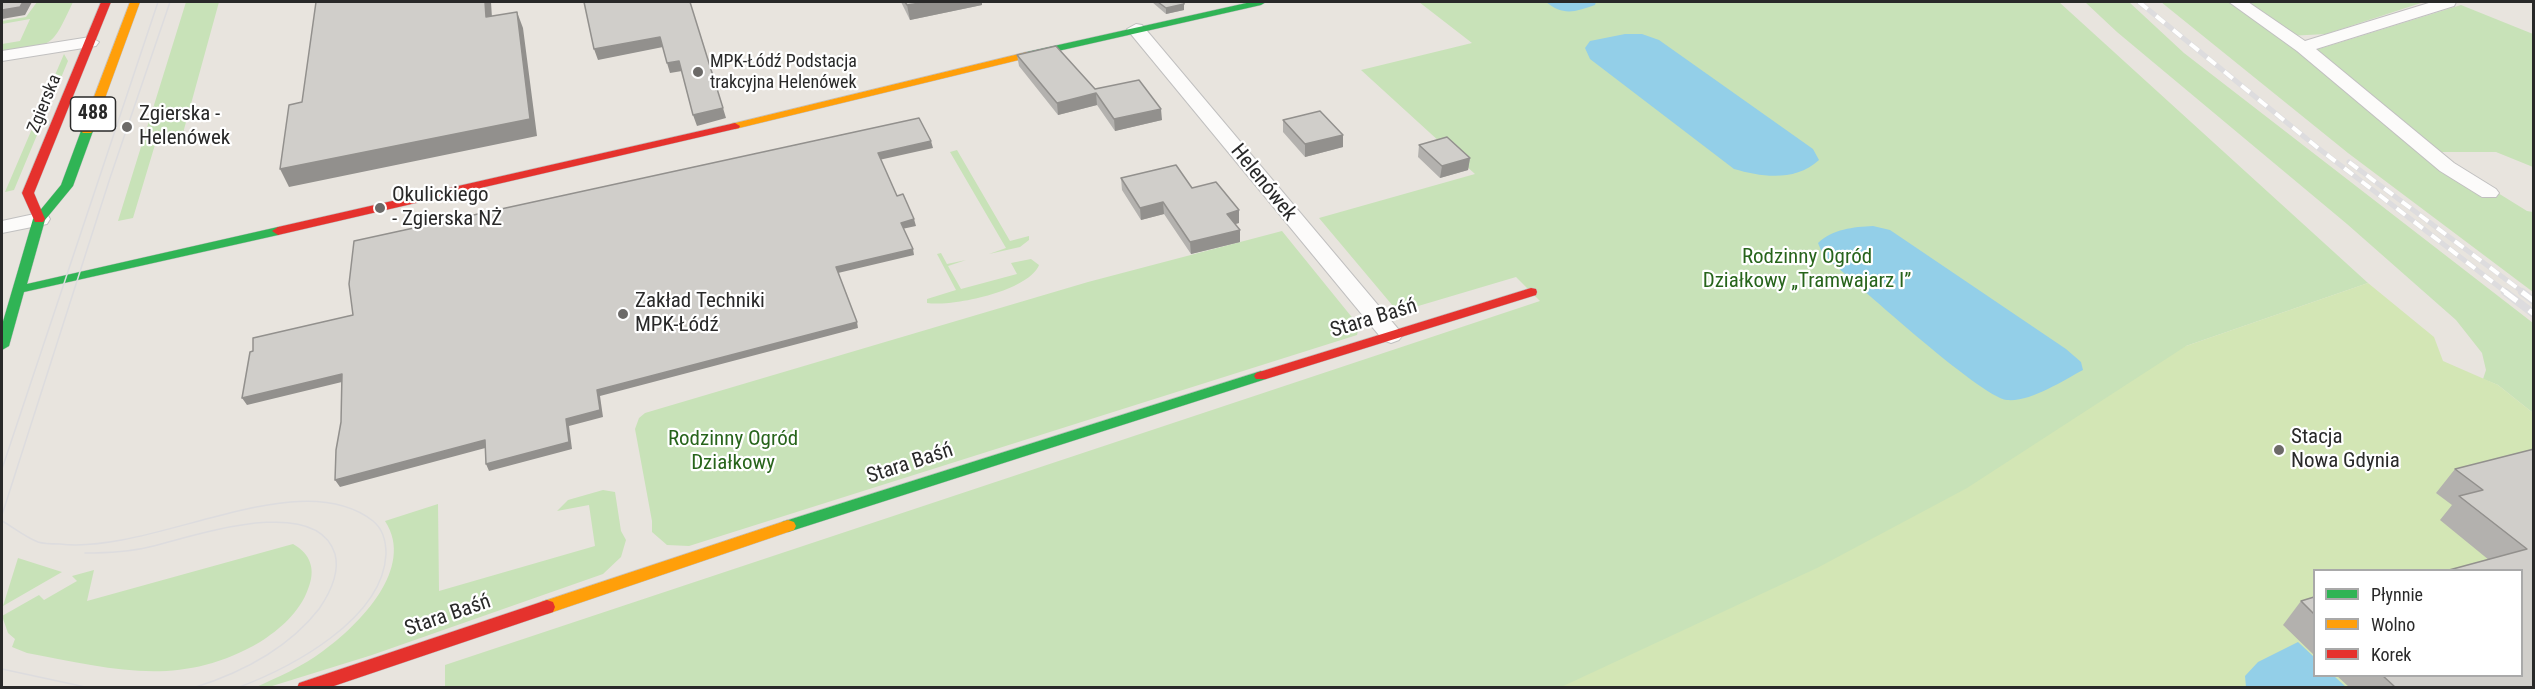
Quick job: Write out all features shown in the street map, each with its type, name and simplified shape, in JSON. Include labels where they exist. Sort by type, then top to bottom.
[{"type":"street","name":"Zgierska","points":[[39,219],[28,193],[106,2]]},
{"type":"street","name":"488","points":[[2,346],[39,219],[66,186],[135,2]]},
{"type":"street","points":[[20,289],[672,142],[1136,29],[1261,2]]},
{"type":"street","points":[[2237,2],[2302,47],[2374,103],[2447,167],[2489,193]]},
{"type":"street","points":[[2302,47],[2448,2]]},
{"type":"street","name":"Helenówek","points":[[1136,29],[1390,335]]},
{"type":"street","points":[[2,56],[90,42]]},
{"type":"street","points":[[2,227],[39,219]]},
{"type":"street","name":"Stara Baśń","points":[[305,687],[867,500],[1531,292]]},
{"type":"green space","points":[[37,2],[73,2],[60,29],[48,42],[2,52],[2,44],[20,41],[30,19],[2,24],[2,21],[26,17]]},
{"type":"green space","points":[[186,2],[219,2],[183,133],[157,138],[133,218],[118,221]]},
{"type":"green space","name":"Rodzinny Ogród Działkowy „Tramwajarz I”","points":[[1419,2],[2059,2],[2368,283],[2186,346],[2122,687],[445,688],[445,665],[1540,301],[1516,277],[1398,312],[1319,218],[1475,174],[1361,70],[1472,43]]},
{"type":"green space","points":[[2085,2],[2129,2],[2184,53],[2533,323],[2533,413],[2498,385],[2483,379],[2486,370],[2482,353],[2456,320],[2347,224],[2117,32]]},
{"type":"green space","points":[[2161,2],[2424,2],[2326,34],[2288,36],[2309,52],[2461,5],[2533,34],[2533,167],[2496,152],[2440,152],[2456,167],[2527,211],[2533,212],[2533,292],[2348,153]]},
{"type":"green space","points":[[64,54],[68,61],[14,190],[5,192]]},
{"type":"green space","points":[[957,150],[1010,241],[1029,236],[1029,240],[1020,247],[989,254],[1006,248],[950,152]]},
{"type":"green space","name":"Rodzinny Ogród Działkowy","points":[[1282,231],[1359,326],[1357,335],[689,546],[667,545],[652,532],[635,429],[639,418],[645,413],[1088,282]]},
{"type":"green space","points":[[941,253],[947,264],[966,260],[948,266],[961,289],[1017,274],[1011,263],[1031,259],[1039,265],[1032,274],[1006,290],[971,300],[939,304],[927,303],[927,299],[956,290],[937,254]]},
{"type":"green space","name":"Stacja Nowa Gdynia","points":[[2368,283],[2434,337],[2443,361],[2498,385],[2533,413],[2533,687],[1559,688],[1817,568],[1967,488],[2186,346]]},
{"type":"green space","points":[[603,490],[615,492],[621,531],[626,540],[621,557],[603,574],[372,655],[269,687],[254,688],[315,657],[337,640],[367,611],[388,576],[393,557],[393,539],[385,521],[438,504],[439,591],[595,546],[589,505],[557,511],[568,500]]},
{"type":"green space","points":[[293,544],[308,558],[312,569],[308,589],[300,605],[281,626],[260,642],[231,657],[202,666],[146,671],[117,669],[27,653],[12,647],[15,639],[8,633],[2,616],[39,595],[44,600],[77,581],[72,576],[94,570],[87,601]]},
{"type":"green space","points":[[18,558],[62,572],[3,606]]},
{"type":"water","points":[[1546,2],[1596,2],[1595,5],[1581,9],[1564,11]]},
{"type":"water","points":[[1625,34],[1642,34],[1659,40],[1813,149],[1819,160],[1800,172],[1789,175],[1756,174],[1734,169],[1590,59],[1585,48],[1590,41]]},
{"type":"water","points":[[1873,226],[1890,230],[2066,349],[2081,362],[2083,370],[2046,390],[2016,400],[2007,400],[1993,394],[1971,379],[1823,255],[1818,243],[1824,238],[1851,228]]},
{"type":"water","points":[[2298,642],[2313,656],[2313,677],[2335,677],[2346,687],[2246,687],[2245,676],[2258,662]]},
{"type":"building","points":[[2,2],[23,2],[20,7],[2,10]]},
{"type":"building","points":[[316,2],[485,2],[486,17],[517,12],[530,119],[280,169],[289,105],[302,102]]},
{"type":"building","points":[[584,2],[690,2],[723,108],[693,115],[679,61],[667,63],[660,37],[594,49]]},
{"type":"building","points":[[905,2],[927,2],[907,5]]},
{"type":"building","points":[[1158,2],[1184,2],[1184,4],[1166,8]]},
{"type":"building","points":[[1056,46],[1095,89],[1139,80],[1161,109],[1114,119],[1096,93],[1057,103],[1017,55]]},
{"type":"building","points":[[1320,111],[1343,135],[1305,144],[1283,120]]},
{"type":"building","name":"Zakład Techniki MPK-Łódź","points":[[919,118],[931,141],[878,153],[897,196],[903,194],[914,219],[901,223],[913,249],[836,267],[857,322],[597,390],[600,410],[566,419],[569,442],[486,464],[485,440],[335,480],[336,450],[341,422],[342,374],[242,398],[250,352],[253,351],[253,338],[353,315],[349,284],[354,241]]},
{"type":"building","points":[[1447,137],[1470,158],[1442,166],[1419,145]]},
{"type":"building","points":[[1176,165],[1192,188],[1216,182],[1239,210],[1227,214],[1240,230],[1190,242],[1163,202],[1140,208],[1121,178]]},
{"type":"building","points":[[2534,449],[2534,687],[2395,687],[2384,677],[2523,677],[2523,569],[2453,569],[2527,549],[2459,496],[2483,490],[2455,469]]},
{"type":"building","points":[[2313,597],[2313,613],[2301,601]]},
{"type":"tram line","points":[[2,469],[158,2]]},
{"type":"tram line","points":[[2,515],[110,178],[170,2]]},
{"type":"tram line","points":[[2,521],[28,537],[46,544],[97,544],[138,537],[266,505],[306,501],[342,506],[373,521],[383,536],[386,554],[381,578],[369,600],[352,620],[307,654],[237,688]]},
{"type":"tram line","points":[[85,553],[141,549],[220,529],[250,524],[278,522],[304,525],[323,536],[335,554],[336,568],[330,590],[319,609],[293,637],[278,648],[246,667],[193,688]]},
{"type":"tram line","points":[[2,669],[90,688]]},
{"type":"railway","points":[[2139,2],[2318,148],[2507,293]]},
{"type":"railway","points":[[2349,162],[2524,293]]},
{"type":"railway","points":[[2505,292],[2534,314]]},
{"type":"railway","points":[[2522,292],[2534,301]]},
{"type":"traffic: fast","points":[[1027,55],[1261,2]]},
{"type":"traffic: fast","points":[[2,346],[39,219],[67,186],[87,131]]},
{"type":"traffic: fast","points":[[20,289],[278,231]]},
{"type":"traffic: fast","points":[[788,526],[1261,376]]},
{"type":"traffic: slow","points":[[87,131],[135,2]]},
{"type":"traffic: slow","points":[[735,126],[1027,55]]},
{"type":"traffic: slow","points":[[547,607],[788,526]]},
{"type":"traffic: jam","points":[[39,219],[28,193],[106,2]]},
{"type":"traffic: jam","points":[[278,231],[735,126]]},
{"type":"traffic: jam","points":[[1261,376],[1531,292]]},
{"type":"traffic: jam","points":[[305,688],[547,607]]},
{"type":"place","name":"MPK-Łódź Podstacja trakcyjna Helenówek","points":[[698,72]]},
{"type":"place","name":"Zgierska - Helenówek","points":[[127,127]]},
{"type":"place","name":"Okulickiego - Zgierska NŻ","points":[[380,208]]},
{"type":"place","name":"Zakład Techniki MPK-Łódź","points":[[623,314]]},
{"type":"place","name":"Stacja Nowa Gdynia","points":[[2279,450]]}]
